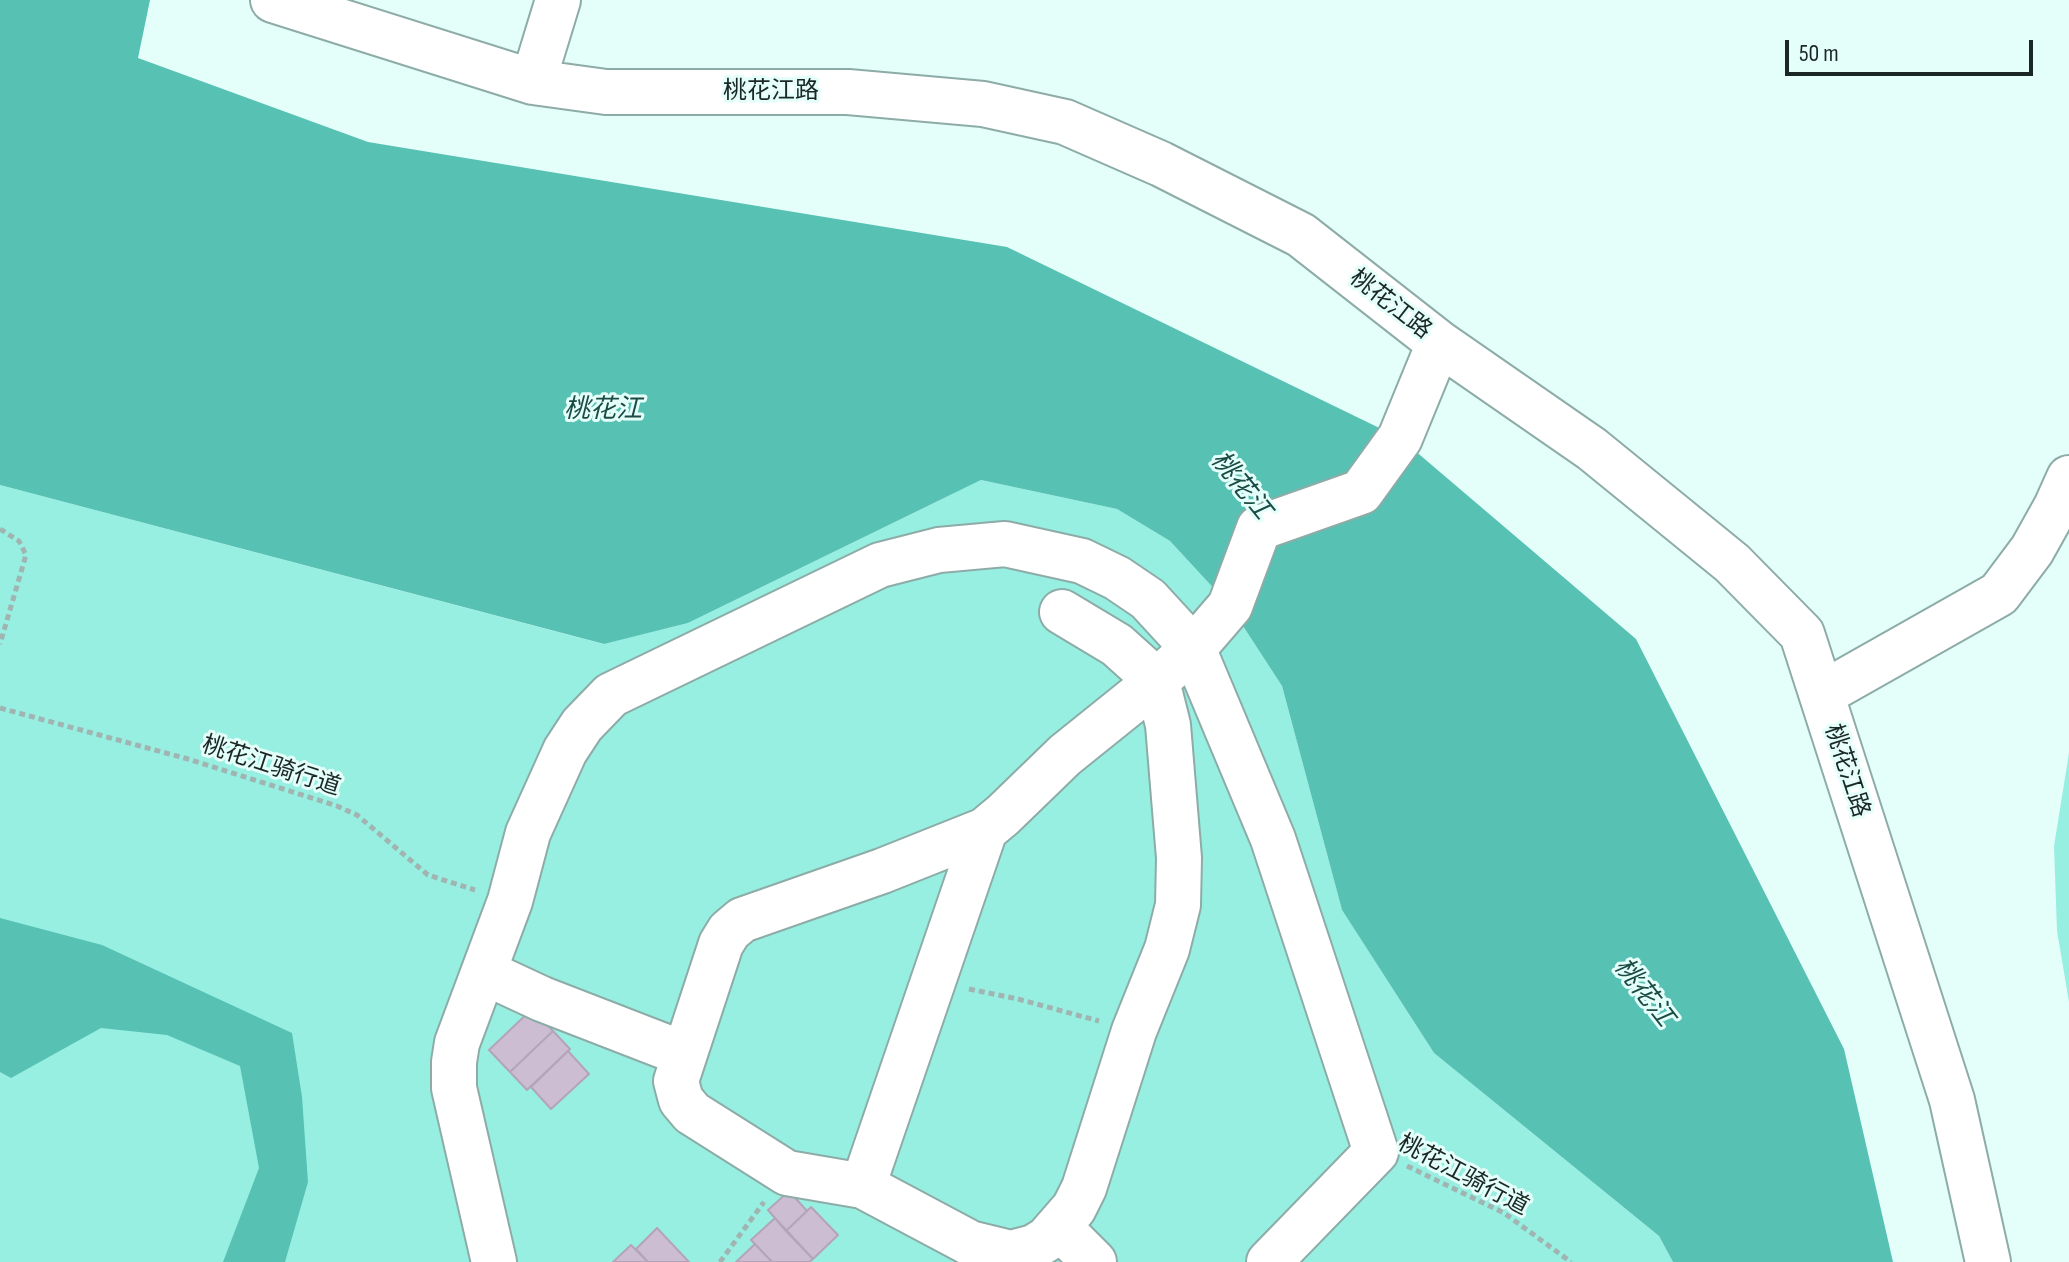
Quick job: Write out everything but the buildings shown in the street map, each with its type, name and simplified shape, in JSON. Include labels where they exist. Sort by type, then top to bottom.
[{"type":"street","name":"桃花江路","points":[[273,0],[533,82],[606,92],[848,92],[983,104],[1065,122],[1161,164],[1301,235],[1439,343],[1592,449],[1732,563],[1802,634],[1952,1100],[1988,1262]]},
{"type":"street","points":[[533,82],[558,0]]},
{"type":"street","points":[[1062,612],[1117,645],[1157,681],[1168,725],[1179,858],[1178,905],[1167,949],[1134,1031],[1094,1165],[1074,1208],[1060,1228],[1034,1247],[1011,1253],[960,1253],[863,1186],[787,1173],[686,1107],[677,1092],[676,1081],[721,944],[729,931],[742,920],[882,871],[985,830],[1065,755],[1157,681],[1193,648],[1230,606],[1259,528],[1361,492],[1400,438],[1439,343]]},
{"type":"street","points":[[1822,694],[1999,594],[2032,550],[2069,478]]},
{"type":"street","points":[[494,1262],[454,1088],[457,1043],[510,901],[528,833],[558,765],[582,725],[611,695],[880,565],[939,550],[1005,544],[1082,561],[1117,578],[1148,599],[1193,648],[1273,839],[1376,1152],[1269,1262]]},
{"type":"street","points":[[863,1186],[985,830]]},
{"type":"street","points":[[484,972],[542,999],[684,1054]]},
{"type":"street","points":[[1060,1228],[1094,1262]]},
{"type":"path","points":[[0,529],[19,541],[26,555],[0,644]]},
{"type":"path","name":"桃花江骑行道","points":[[0,708],[188,759],[337,806],[357,815],[428,875],[510,901]]},
{"type":"path","points":[[933,982],[1018,999],[1134,1031]]},
{"type":"path","name":"桃花江骑行道","points":[[1376,1152],[1504,1213],[1571,1262]]},
{"type":"path","points":[[720,1262],[787,1173]]},
{"type":"green space","points":[[981,480],[1117,509],[1170,541],[1230,606],[1282,686],[1342,910],[1434,1053],[1659,1236],[1673,1262],[0,1262],[0,485],[603,644],[688,623]]},
{"type":"green space","points":[[2069,753],[2069,1002],[2057,931],[2054,846]]},
{"type":"water","name":"桃花江","points":[[0,0],[150,0],[138,58],[368,142],[1007,247],[1400,438],[1636,639],[1844,1049],[1893,1262],[1673,1262],[1659,1236],[1434,1053],[1342,910],[1282,686],[1230,606],[1170,541],[1117,509],[981,480],[688,623],[604,644],[0,485]]},
{"type":"water","points":[[0,918],[102,945],[292,1033],[302,1097],[308,1182],[285,1262],[223,1262],[259,1168],[240,1066],[167,1035],[101,1028],[11,1078],[0,1072]]}]
